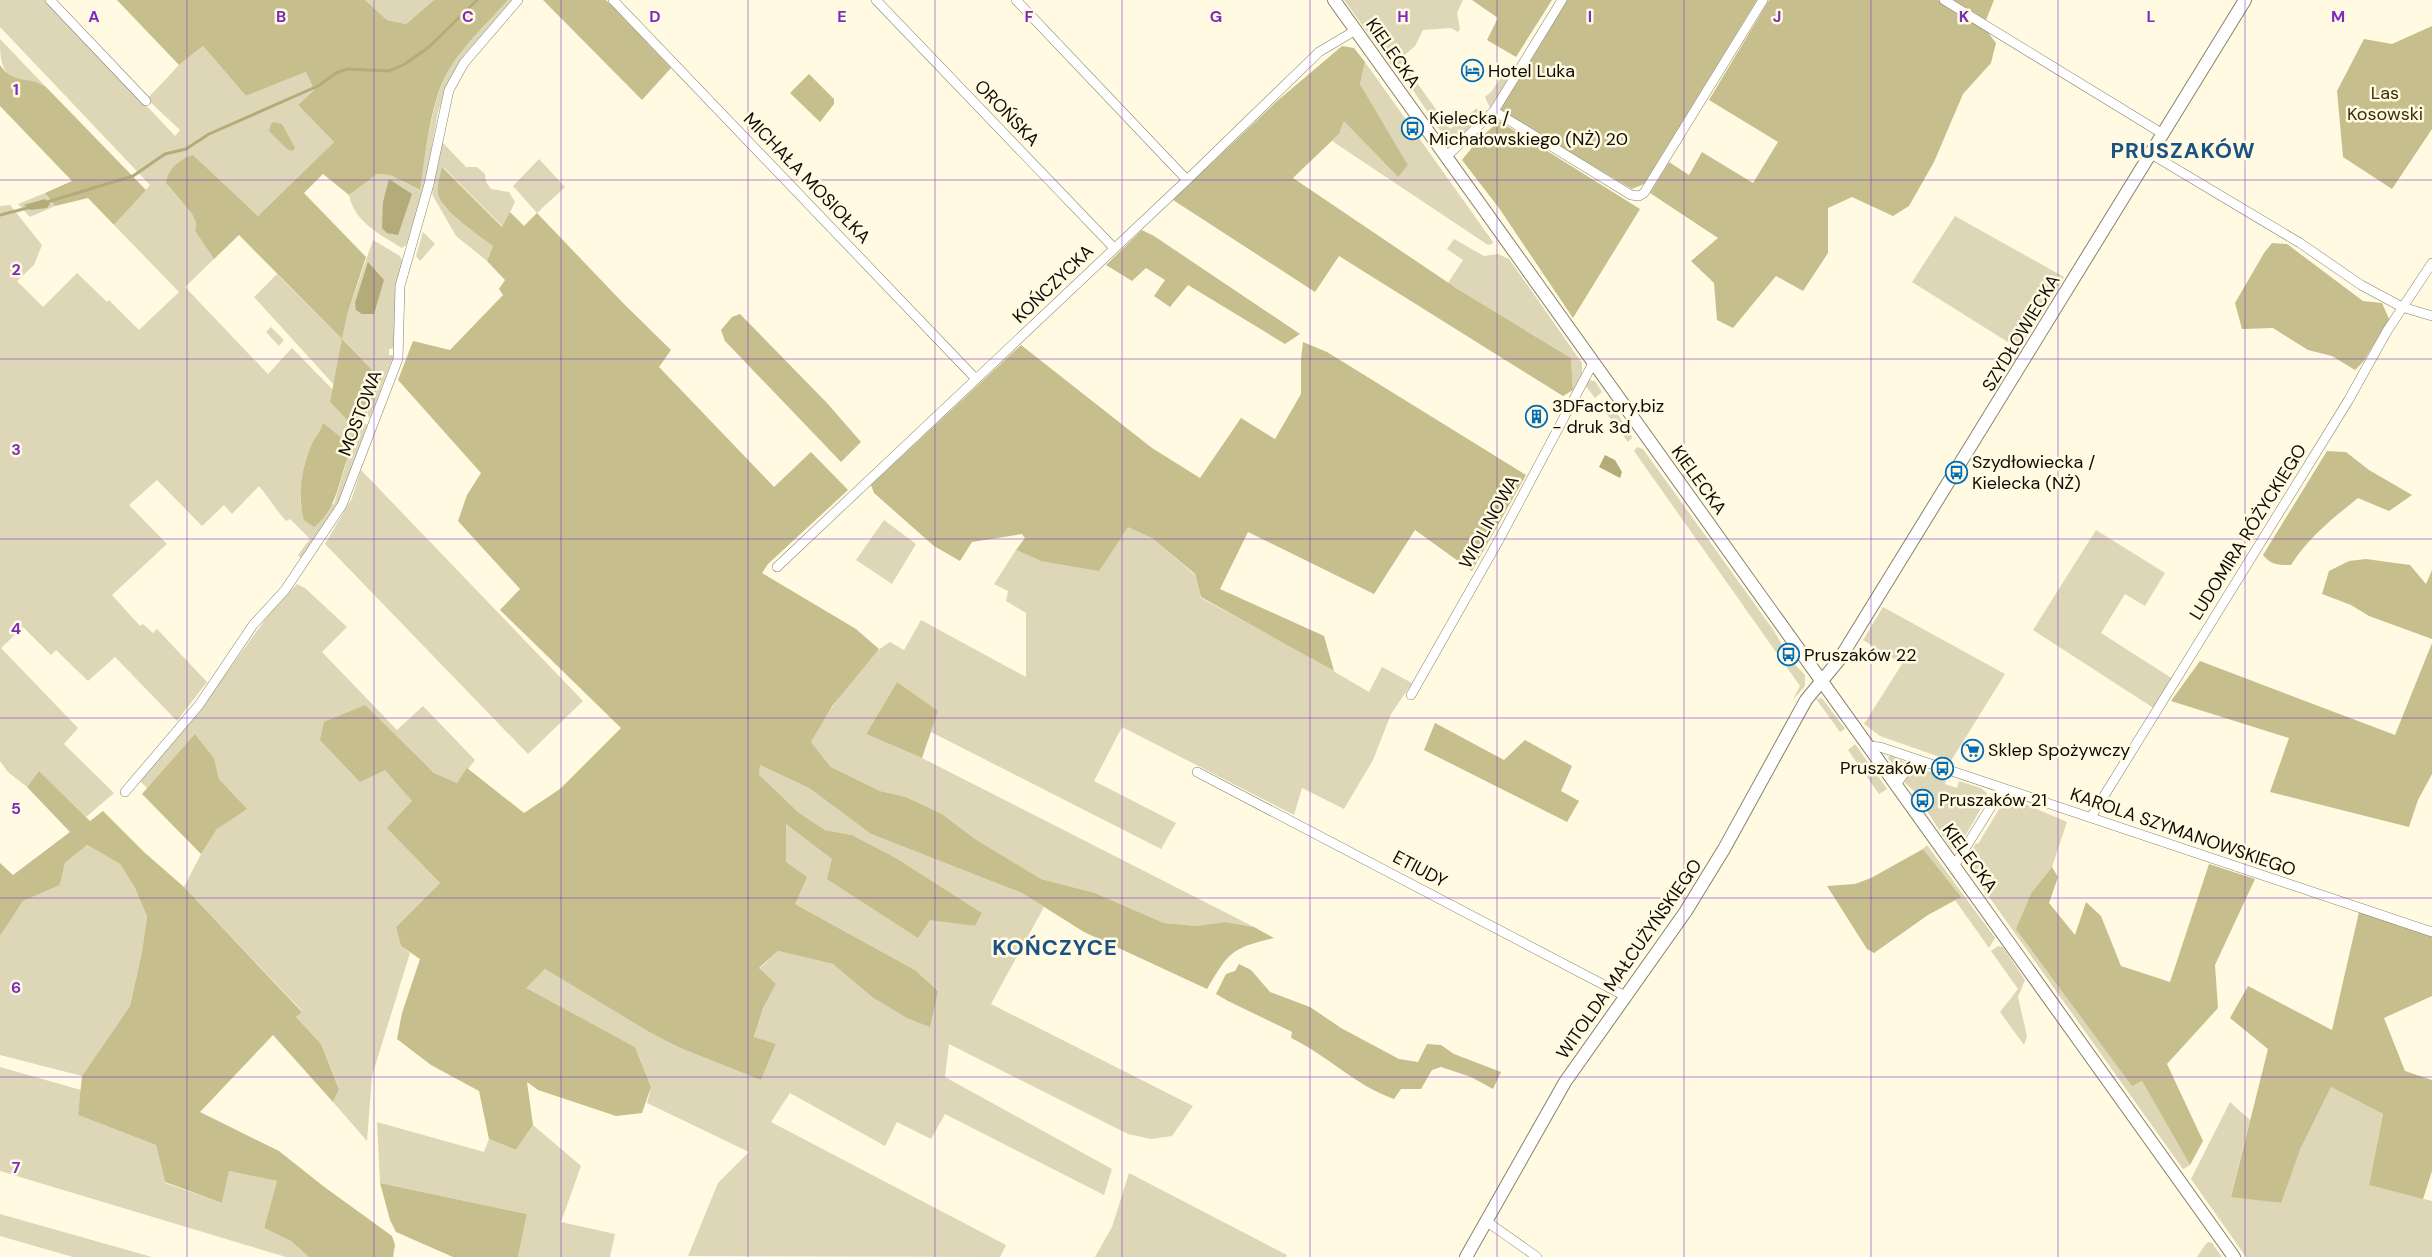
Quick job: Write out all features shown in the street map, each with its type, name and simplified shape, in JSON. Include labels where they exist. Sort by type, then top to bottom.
[{"type":"main road","name":"KIELECKA","points":[[1334,0],[2234,1257]]},
{"type":"main road","name":"SZYDŁOWIECKA","points":[[1823,682],[1839,660],[1924,525],[2246,0]]},
{"type":"main road","name":"WITOLDA MAŁCUŻYŃSKIEGO","points":[[1466,1257],[1565,1082],[1627,997],[1686,911],[1724,849],[1806,700],[1823,682]]},
{"type":"street","points":[[50,0],[146,101]]},
{"type":"street","name":"MOSTOWA","points":[[125,792],[199,704],[244,638],[285,590],[338,513],[398,359],[400,286],[429,184],[449,90],[464,63],[518,0]]},
{"type":"street","name":"MICHAŁA MOSIOŁKA","points":[[614,0],[976,379]]},
{"type":"street","name":"OROŃSKA","points":[[876,0],[1114,248]]},
{"type":"street","points":[[1016,0],[1187,180]]},
{"type":"street","points":[[1446,157],[1494,111],[1562,0]]},
{"type":"street","points":[[1494,111],[1632,195],[1639,196],[1644,193],[1763,0]]},
{"type":"street","points":[[1944,0],[2163,134]]},
{"type":"street","name":"KOŃCZYCKA","points":[[777,567],[1187,180],[1319,52],[1356,30]]},
{"type":"street","points":[[2151,154],[2300,242],[2361,285],[2402,307],[2432,316]]},
{"type":"street","name":"LUDOMIRA RÓŻYCKIEGO","points":[[2091,817],[2348,401],[2402,307],[2432,263]]},
{"type":"street","name":"WIOLINOWA","points":[[1411,696],[1500,538],[1593,362]]},
{"type":"street","name":"KAROLA SZYMANOWSKIEGO","points":[[1868,746],[1880,747],[2432,932]]},
{"type":"street","points":[[1896,784],[1908,769],[1924,762]]},
{"type":"street","name":"ETIUDY","points":[[1197,772],[1627,997]]},
{"type":"street","points":[[1954,866],[2002,788]]},
{"type":"street","points":[[1486,1221],[1537,1257]]},
{"type":"shaded area","points":[[0,0],[47,0],[175,136],[180,130],[147,99],[179,65],[203,46],[246,96],[306,72],[314,90],[298,105],[334,142],[258,216],[193,155],[169,187],[192,214],[196,223],[195,231],[214,259],[185,287],[268,374],[292,348],[334,391],[330,402],[356,428],[348,443],[321,429],[311,447],[304,466],[300,496],[301,506],[334,504],[348,457],[363,422],[367,425],[339,503],[301,558],[298,555],[310,539],[290,519],[286,521],[259,486],[232,514],[224,505],[202,526],[157,480],[129,505],[167,544],[112,595],[140,626],[143,624],[153,633],[157,629],[207,682],[177,721],[115,657],[88,681],[56,650],[51,655],[23,627],[1,648],[78,728],[64,744],[114,793],[86,817],[39,771],[27,787],[8,772],[0,761],[0,206],[10,205],[42,245],[34,265],[17,281],[43,307],[77,273],[107,302],[109,300],[139,330],[179,292],[114,225],[150,185],[0,27]]},
{"type":"shaded area","points":[[365,0],[434,0],[406,24],[387,20]]},
{"type":"shaded area","points":[[508,0],[512,0],[464,55],[450,79],[438,112],[425,186],[406,245],[402,248],[377,233],[362,220],[356,213],[349,195],[377,174],[390,175],[419,190],[432,117],[445,77],[466,47]]},
{"type":"shaded area","points":[[1344,0],[1463,0],[1457,13],[1460,29],[1458,32],[1451,28],[1423,30],[1415,46],[1400,59],[1450,129],[1477,108],[1482,119],[1460,137],[1450,138],[1444,136],[1400,71],[1392,66]]},
{"type":"shaded area","points":[[0,39],[46,87],[13,78],[8,74],[2,64]]},
{"type":"shaded area","points":[[1365,62],[1493,242],[1492,244],[1488,245],[1332,141],[1339,134],[1344,120],[1397,176],[1408,165],[1360,84]]},
{"type":"shaded area","points":[[1509,68],[1513,72],[1490,108],[1485,97],[1492,91],[1506,69]]},
{"type":"shaded area","points":[[442,142],[466,167],[477,167],[485,174],[486,182],[491,189],[509,192],[515,202],[503,227],[443,167],[439,197],[445,207],[493,246],[487,261],[456,236],[433,196],[432,192]]},
{"type":"shaded area","points":[[539,159],[565,187],[537,213],[513,186]]},
{"type":"shaded area","points":[[389,179],[412,194],[398,235],[387,233],[382,228],[383,202]]},
{"type":"shaded area","points":[[45,193],[55,206],[30,217],[18,204]]},
{"type":"shaded area","points":[[45,199],[50,204],[47,208],[31,210],[24,205]]},
{"type":"shaded area","points":[[1955,216],[2064,277],[2019,349],[1912,282]]},
{"type":"shaded area","points":[[423,232],[435,244],[420,261],[416,256]]},
{"type":"shaded area","points":[[1454,239],[1484,256],[1498,254],[1509,259],[1582,363],[1582,374],[1573,390],[1571,358],[1448,283],[1463,260],[1447,249]]},
{"type":"shaded area","points":[[373,240],[400,256],[403,262],[395,294],[396,348],[389,349],[389,355],[394,355],[370,417],[366,416],[381,379],[343,340],[335,386],[254,297],[277,274],[342,339],[348,312]]},
{"type":"shaded area","points":[[368,262],[384,280],[374,314],[362,314],[356,310],[355,303]]},
{"type":"shaded area","points":[[271,327],[284,340],[279,346],[266,332]]},
{"type":"shaded area","points":[[1589,380],[1595,381],[1602,392],[1595,398],[1585,385]]},
{"type":"shaded area","points":[[1608,400],[1631,434],[1632,438],[1628,442],[1600,405]]},
{"type":"shaded area","points":[[1637,447],[1643,449],[1772,628],[1787,653],[1785,654],[1805,675],[1805,686],[1792,701],[1800,686],[1634,451]]},
{"type":"shaded area","points":[[1605,455],[1615,460],[1622,472],[1620,478],[1599,467]]},
{"type":"shaded area","points":[[361,470],[583,701],[528,754],[325,544],[352,498]]},
{"type":"shaded area","points":[[884,520],[916,544],[892,584],[856,560]]},
{"type":"shaded area","points":[[1128,526],[1152,538],[1195,575],[1201,598],[1294,648],[1369,692],[1382,667],[1412,683],[1391,714],[1373,760],[1344,809],[1302,788],[1294,815],[1122,727],[1094,781],[1176,823],[1161,849],[931,732],[937,711],[897,682],[866,734],[922,758],[1254,927],[1225,922],[1196,926],[1164,923],[1095,893],[1041,879],[975,839],[942,814],[906,797],[880,791],[831,767],[811,742],[846,687],[868,660],[890,642],[904,650],[921,620],[1026,677],[1026,613],[1006,601],[1008,591],[994,584],[1016,550],[1041,561]]},
{"type":"shaded area","points":[[2096,530],[2165,573],[2145,606],[2125,594],[2101,633],[2173,679],[2155,709],[2033,630]]},
{"type":"shaded area","points":[[297,584],[305,588],[347,627],[322,652],[397,730],[423,706],[475,760],[457,783],[434,773],[405,746],[385,770],[413,801],[388,828],[440,883],[396,927],[401,946],[410,953],[372,1076],[367,1141],[333,1102],[339,1088],[321,1044],[296,1017],[302,1011],[184,887],[201,854],[217,829],[246,809],[219,779],[214,758],[195,734],[148,789],[140,781],[193,719],[267,617]]},
{"type":"shaded area","points":[[1883,607],[2005,674],[1951,761],[1880,736],[1864,724],[1902,664],[1863,640]]},
{"type":"shaded area","points":[[1822,698],[1845,729],[1840,732],[1816,699]]},
{"type":"shaded area","points":[[1855,744],[1887,789],[1879,794],[1848,750]]},
{"type":"shaded area","points":[[1890,755],[1907,763],[1898,772],[1888,758]]},
{"type":"shaded area","points":[[760,765],[809,788],[871,834],[1022,893],[1044,907],[991,1004],[1193,1106],[1172,1136],[1151,1139],[1128,1134],[949,1044],[945,1077],[1112,1169],[1104,1195],[945,1114],[931,1139],[897,1122],[885,1146],[790,1093],[771,1122],[1006,1245],[1000,1257],[688,1256],[718,1183],[749,1152],[647,1103],[651,1087],[635,1047],[525,988],[545,969],[649,1032],[680,1048],[761,1080],[776,1044],[754,1038],[763,1008],[776,984],[759,969],[778,951],[833,964],[872,997],[938,991],[915,970],[795,904],[786,863],[786,824],[833,859],[918,938],[930,919],[975,926],[982,913],[896,858],[852,835],[825,830],[798,812],[758,775]]},
{"type":"shaded area","points":[[1918,768],[1947,777],[1945,784],[1957,788],[1959,781],[1981,788],[1987,793],[1985,802],[1958,848],[1951,848],[1914,791],[1903,781],[1906,774]]},
{"type":"shaded area","points":[[2011,798],[2067,822],[2052,867],[2032,892],[2133,1085],[2142,1081],[2190,1165],[2183,1169],[1967,866],[1966,859],[1976,843],[1978,844],[2004,801]]},
{"type":"shaded area","points":[[87,845],[120,864],[135,888],[147,915],[142,952],[130,1006],[82,1076],[0,1055],[0,936],[23,901],[60,885],[65,863]]},
{"type":"shaded area","points":[[1927,845],[1995,938],[1989,948],[1955,900],[1960,897],[1923,849]]},
{"type":"shaded area","points":[[1998,946],[2003,947],[2025,980],[2018,997],[2027,1036],[2024,1045],[2000,1012],[2018,989],[1991,951]]},
{"type":"shaded area","points":[[0,1067],[81,1090],[78,1115],[156,1145],[165,1183],[222,1203],[229,1171],[277,1181],[264,1228],[291,1241],[309,1257],[286,1257],[0,1171]]},
{"type":"shaded area","points":[[2331,1087],[2383,1114],[2369,1185],[2432,1201],[2432,1257],[2246,1257],[2191,1179],[2230,1102],[2250,1120],[2231,1196],[2280,1203],[2300,1150]]},
{"type":"shaded area","points":[[377,1122],[484,1152],[489,1139],[516,1150],[533,1125],[581,1166],[561,1222],[615,1234],[610,1257],[518,1257],[527,1214],[380,1183]]},
{"type":"shaded area","points":[[1129,1173],[1287,1255],[1286,1257],[1095,1257],[1112,1227]]},
{"type":"shaded area","points":[[0,1214],[152,1257],[73,1257],[0,1236]]},
{"type":"shaded area","points":[[2208,1242],[2212,1243],[2222,1257],[2197,1257]]},
{"type":"green space","points":[[117,0],[365,0],[387,20],[406,24],[434,0],[508,0],[466,47],[445,77],[435,102],[420,190],[390,175],[377,174],[349,195],[323,174],[304,193],[366,257],[348,312],[342,339],[239,235],[214,259],[195,231],[196,223],[192,214],[166,183],[169,173],[175,165],[193,155],[258,216],[334,142],[298,105],[314,90],[306,72],[246,96],[203,46],[179,65]]},
{"type":"green space","points":[[543,0],[606,0],[671,68],[642,100]]},
{"type":"green space","points":[[1472,0],[1552,0],[1516,57],[1487,40],[1498,18]]},
{"type":"green space","points":[[1566,0],[1757,0],[1644,184],[1632,189],[1497,109]]},
{"type":"green space","points":[[1769,0],[1938,0],[1984,27],[1996,43],[1991,63],[1963,94],[1934,162],[1909,206],[1893,216],[1852,197],[1828,208],[1828,253],[1803,291],[1776,276],[1733,328],[1717,320],[1714,283],[1691,261],[1718,238],[1650,193],[1669,162],[1689,175],[1702,152],[1753,183],[1778,142],[1709,100]]},
{"type":"green space","points":[[1953,0],[1994,0],[1986,20]]},
{"type":"green space","name":"Las Kosowski","points":[[2432,26],[2432,129],[2392,189],[2343,157],[2337,91],[2364,39],[2392,44]]},
{"type":"green space","points":[[1342,46],[1354,48],[1365,62],[1360,84],[1408,165],[1398,177],[1344,121],[1339,134],[1293,178],[1456,288],[1571,358],[1573,390],[1563,396],[1339,256],[1315,292],[1173,200],[1276,102]]},
{"type":"green space","points":[[0,65],[11,76],[33,81],[46,87],[146,190],[114,225],[88,198],[55,206],[45,193],[72,181],[0,106]]},
{"type":"green space","points":[[809,74],[834,99],[834,104],[820,122],[790,93]]},
{"type":"green space","points":[[1499,121],[1640,209],[1573,318],[1499,208],[1462,160],[1478,140]]},
{"type":"green space","points":[[274,122],[282,124],[295,148],[292,151],[287,149],[269,131],[271,124]]},
{"type":"green space","points":[[442,167],[502,227],[510,212],[524,226],[537,213],[671,350],[659,367],[774,487],[811,452],[848,490],[768,564],[762,573],[856,629],[879,649],[833,705],[811,742],[831,767],[880,791],[906,797],[942,814],[975,839],[1041,879],[1095,893],[1164,923],[1196,926],[1225,922],[1254,927],[1274,938],[1248,945],[1233,953],[1221,967],[1207,989],[1084,932],[1022,893],[871,834],[809,788],[760,765],[759,775],[798,812],[825,830],[852,835],[896,858],[982,913],[975,926],[930,920],[918,938],[827,879],[832,859],[786,824],[786,862],[807,877],[795,904],[915,970],[938,991],[930,1027],[907,1018],[872,997],[833,964],[778,951],[759,968],[776,984],[763,1008],[754,1037],[776,1044],[761,1080],[680,1048],[649,1032],[545,969],[526,988],[635,1047],[651,1087],[642,1113],[616,1116],[538,1090],[527,1082],[533,1125],[516,1150],[489,1139],[479,1091],[431,1065],[397,1039],[402,1013],[420,959],[401,946],[396,927],[440,883],[387,828],[412,801],[385,770],[360,782],[320,740],[324,722],[365,705],[434,773],[457,783],[467,768],[524,813],[560,789],[621,728],[500,610],[520,589],[458,521],[467,495],[481,473],[398,380],[413,341],[450,350],[503,295],[499,289],[505,280],[487,261],[493,246],[453,215],[438,194]]},
{"type":"green space","points":[[1142,230],[1154,236],[1300,334],[1285,344],[1188,285],[1170,307],[1154,296],[1165,280],[1146,268],[1132,281],[1106,265]]},
{"type":"green space","points":[[2272,243],[2287,244],[2363,301],[2382,303],[2389,319],[2363,362],[2355,370],[2332,356],[2308,350],[2273,328],[2242,329],[2235,303],[2264,253]]},
{"type":"green space","points":[[740,314],[827,403],[861,442],[841,462],[725,341],[721,330],[732,317]]},
{"type":"green space","points":[[342,339],[381,379],[352,447],[332,504],[322,520],[314,527],[304,520],[301,500],[301,482],[312,444],[323,423],[348,443],[356,429],[330,402]]},
{"type":"green space","points":[[1303,342],[1327,352],[1526,475],[1472,571],[1415,530],[1374,594],[1248,532],[1220,589],[1324,636],[1334,671],[1201,597],[1195,574],[1152,538],[1128,527],[1099,571],[1041,561],[1016,550],[1025,538],[1022,534],[972,542],[960,561],[934,546],[874,493],[871,485],[1021,345],[1152,448],[1200,478],[1241,418],[1275,439],[1301,394]]},
{"type":"green space","points":[[2327,451],[2346,452],[2369,470],[2412,495],[2389,511],[2358,498],[2313,537],[2291,565],[2272,563],[2263,555]]},
{"type":"green space","points":[[2366,559],[2410,565],[2426,584],[2432,570],[2432,639],[2369,616],[2351,605],[2322,594],[2329,571],[2349,561]]},
{"type":"green space","points":[[2432,643],[2432,774],[2418,800],[2409,827],[2270,792],[2289,738],[2171,701],[2200,661],[2395,735]]},
{"type":"green space","points":[[897,682],[938,711],[922,758],[866,734]]},
{"type":"green space","points":[[1435,723],[1504,760],[1525,740],[1572,766],[1561,791],[1579,801],[1567,822],[1424,750]]},
{"type":"green space","points":[[195,734],[214,758],[219,779],[247,809],[217,829],[201,854],[142,794]]},
{"type":"green space","points":[[39,771],[90,821],[103,811],[144,852],[184,887],[302,1012],[296,1017],[321,1044],[339,1089],[333,1102],[273,1035],[200,1112],[279,1151],[323,1186],[392,1236],[395,1245],[393,1257],[309,1257],[291,1241],[264,1228],[277,1181],[229,1171],[222,1203],[165,1182],[156,1145],[78,1115],[82,1076],[130,1006],[142,952],[147,916],[135,888],[120,864],[87,845],[65,863],[60,885],[23,901],[0,936],[0,863],[13,875],[70,832],[27,787]]},
{"type":"green space","points":[[1923,849],[1961,897],[1928,915],[1874,953],[1867,949],[1827,886],[1855,884],[1871,878]]},
{"type":"green space","points":[[2209,864],[2255,879],[2215,965],[2218,1008],[2167,1064],[2203,1141],[2190,1165],[2142,1081],[2132,1086],[2016,929],[2032,892],[2052,867],[2058,877],[2049,903],[2075,935],[2086,902],[2101,916],[2121,966],[2170,982]]},
{"type":"green space","points":[[2359,912],[2432,936],[2432,996],[2384,1018],[2405,1071],[2432,1080],[2432,1171],[2423,1199],[2369,1185],[2383,1114],[2331,1087],[2300,1150],[2281,1203],[2231,1197],[2268,1049],[2230,1018],[2248,986],[2332,1030]]},
{"type":"green space","points":[[1239,964],[1251,970],[1270,992],[1310,1007],[1341,1028],[1399,1059],[1418,1062],[1427,1044],[1441,1045],[1454,1054],[1501,1072],[1493,1089],[1471,1077],[1441,1067],[1432,1070],[1421,1089],[1401,1089],[1394,1099],[1367,1086],[1291,1038],[1292,1032],[1216,994],[1226,974],[1235,971]]},
{"type":"green space","points":[[380,1183],[527,1214],[518,1257],[453,1257],[396,1232],[390,1220]]},
{"type":"waterway","points":[[44,203],[133,176],[165,154],[186,149],[209,134],[318,86],[336,73],[347,69],[389,71],[405,64],[429,47],[477,0]]},
{"type":"waterway","points":[[0,215],[31,207]]},
{"type":"place","name":"Hotel Luka","points":[[1472,71]]},
{"type":"place","name":"Kielecka / Michałowskiego (NŻ) 20","points":[[1413,128]]},
{"type":"place","name":"3DFactory.biz - druk 3d","points":[[1536,416]]},
{"type":"place","name":"Szydłowiecka / Kielecka (NŻ)","points":[[1956,472]]},
{"type":"place","name":"Pruszaków 22","points":[[1788,655]]},
{"type":"place","name":"Sklep Spożywczy","points":[[1972,750]]},
{"type":"place","name":"Pruszaków","points":[[1943,768]]},
{"type":"place","name":"Pruszaków 21","points":[[1923,800]]},
{"type":"district","name":"PRUSZAKÓW","points":[[2183,150]]},
{"type":"district","name":"KOŃCZYCE","points":[[1055,947]]}]
